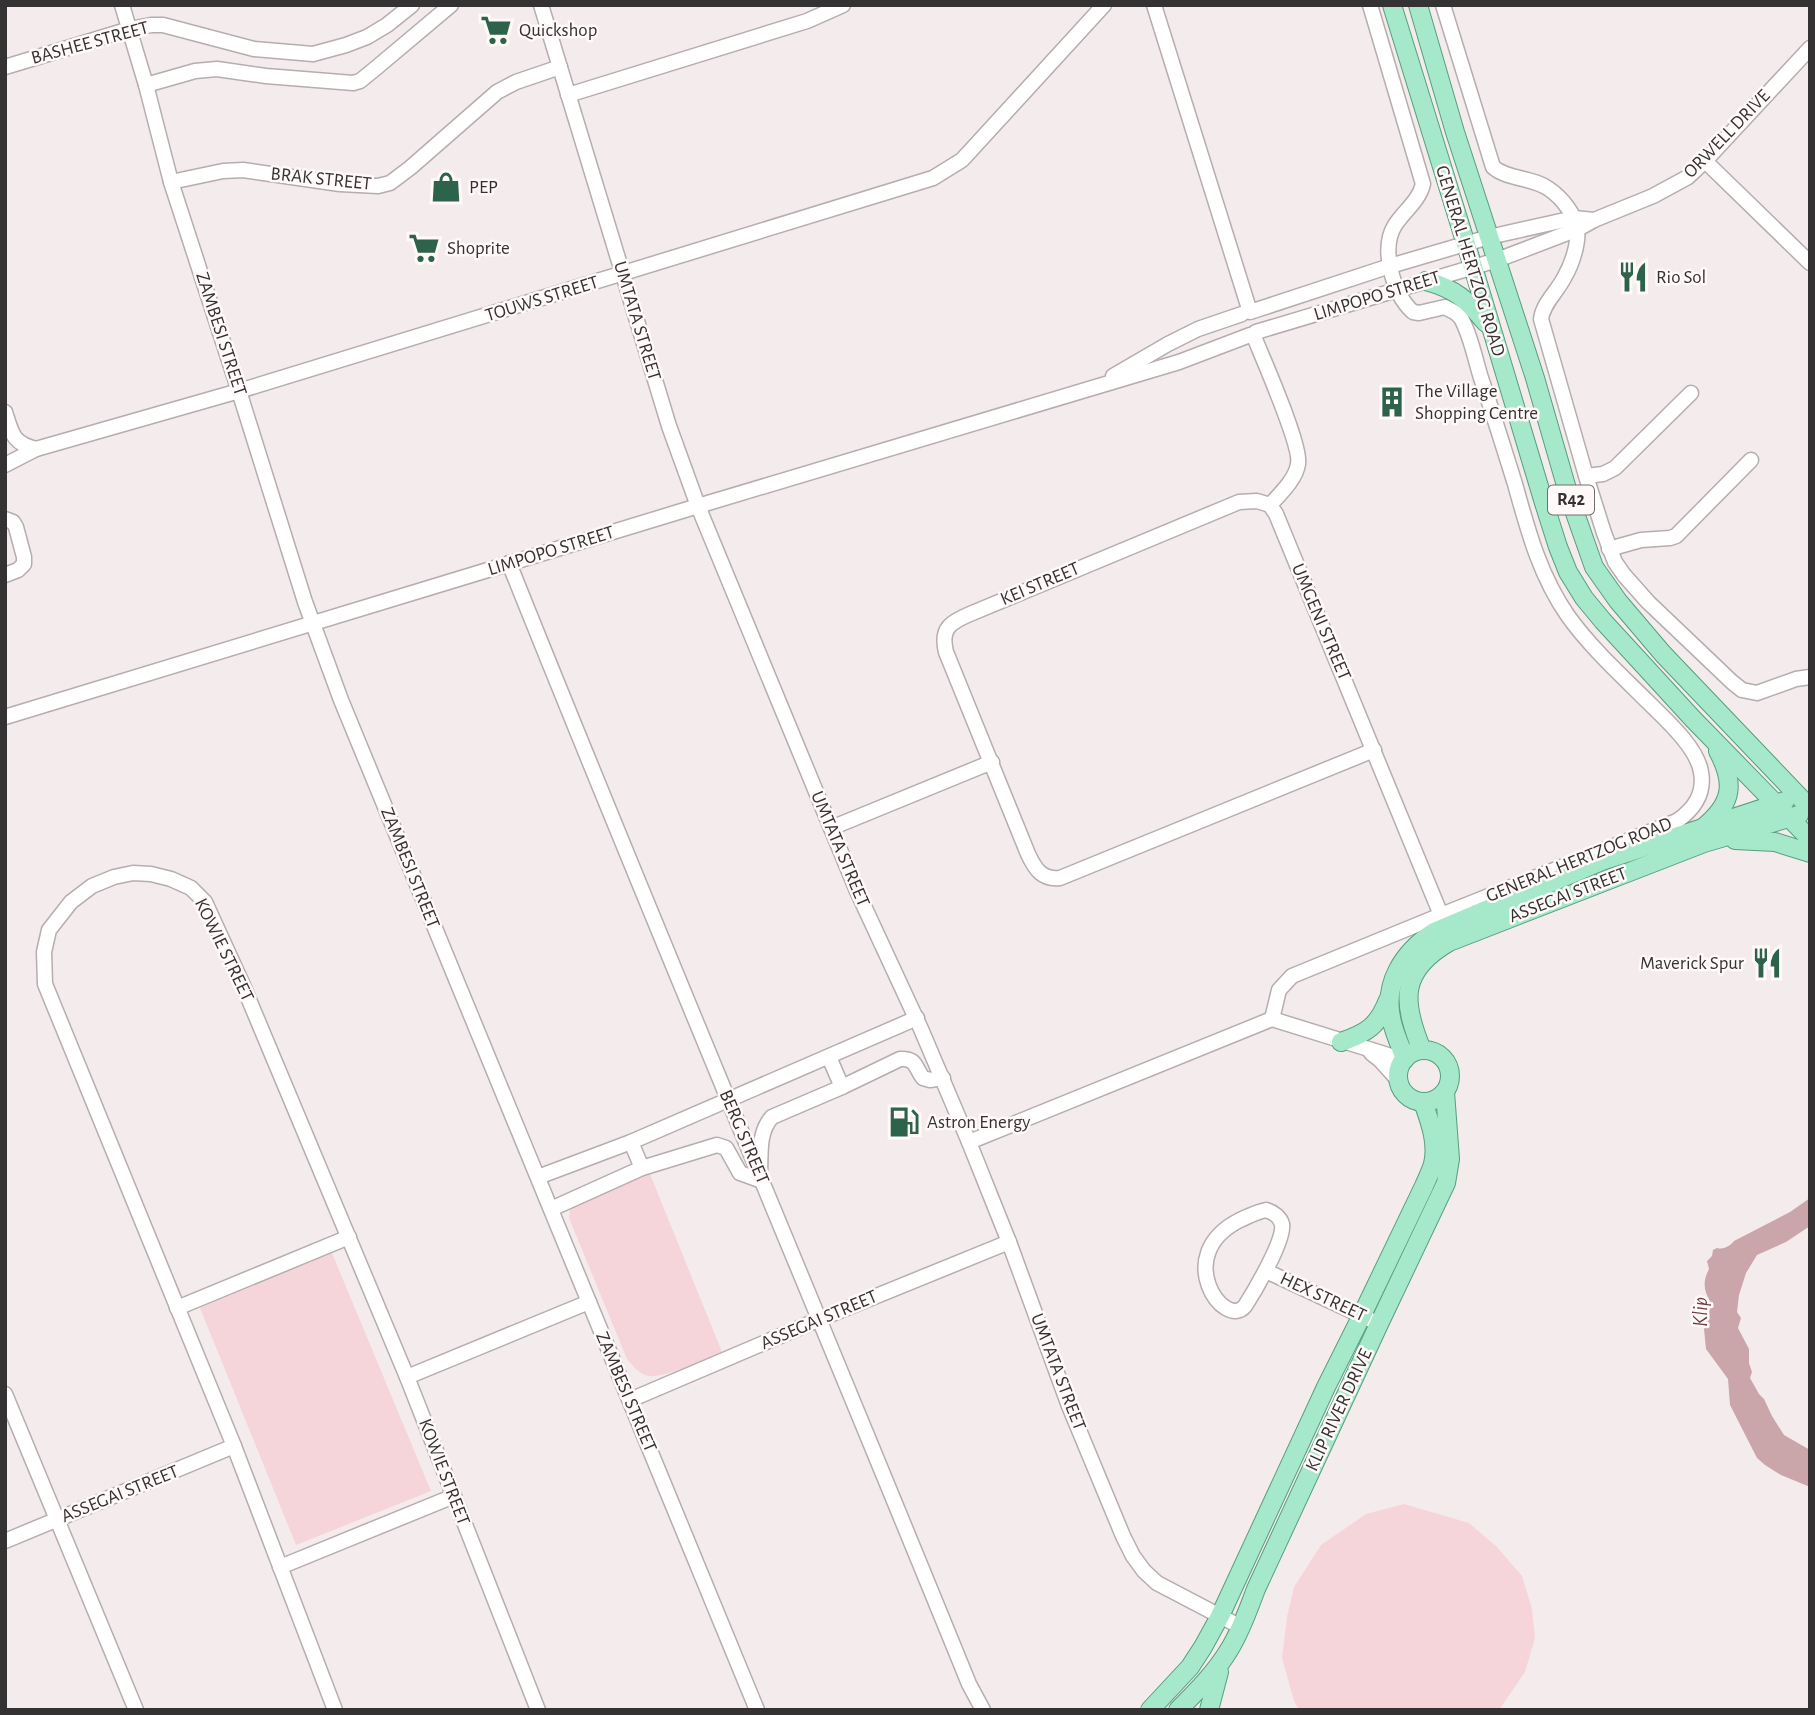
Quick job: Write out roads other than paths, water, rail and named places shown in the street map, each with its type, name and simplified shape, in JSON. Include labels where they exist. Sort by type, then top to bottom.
[{"type":"main road","name":"GENERAL HERTZOG ROAD","points":[[1392,5],[1551,526],[1572,579],[1597,615],[1703,730],[1810,839]]},
{"type":"main road","name":"GENERAL HERTZOG ROAD","points":[[1418,5],[1455,132],[1535,378],[1569,496],[1594,567],[1618,601],[1663,654],[1807,802]]},
{"type":"main road","points":[[1426,281],[1462,296],[1491,329]]},
{"type":"main road","points":[[1703,730],[1725,765],[1730,789],[1727,800],[1708,834],[1775,842],[1810,853]]},
{"type":"main road","name":"ASSEGAI STREET","points":[[1422,1050],[1412,1026],[1408,1003],[1410,983],[1419,967],[1439,948],[1776,803],[1807,802]]},
{"type":"main road","name":"ASSEGAI STREET","points":[[1405,1060],[1391,1021],[1390,995],[1398,969],[1406,956],[1414,946],[1434,932],[1602,861],[1708,834],[1790,819],[1807,802]]},
{"type":"main road","points":[[1341,1042],[1369,1030],[1384,1010],[1390,995]]},
{"type":"main road","points":[[1422,1050],[1414,1052],[1405,1060],[1399,1072],[1402,1089],[1407,1096],[1423,1102],[1439,1098],[1445,1092]]},
{"type":"main road","name":"KLIP RIVER DRIVE","points":[[1178,1710],[1212,1675],[1241,1627],[1256,1589],[1446,1183],[1450,1159],[1445,1092],[1451,1076],[1445,1060],[1438,1054],[1422,1050]]},
{"type":"main road","name":"KLIP RIVER DRIVE","points":[[1150,1710],[1190,1667],[1220,1616],[1325,1387],[1433,1164],[1435,1147],[1423,1102]]},
{"type":"main road","points":[[1209,1710],[1218,1675],[1229,1650]]},
{"type":"main road","points":[[1166,1710],[1172,1686]]},
{"type":"street","name":"ZAMBESI STREET","points":[[122,5],[171,181],[313,624],[369,769],[757,1710]]},
{"type":"street","name":"BASHEE STREET","points":[[5,67],[151,25],[163,25],[254,49],[313,54],[367,37],[411,5]]},
{"type":"street","points":[[146,85],[203,69],[341,84],[360,81],[451,5]]},
{"type":"street","name":"UMTATA STREET","points":[[541,5],[669,426],[698,506],[857,891],[943,1078],[1009,1242],[1069,1406],[1133,1556],[1157,1583],[1241,1627]]},
{"type":"street","points":[[568,95],[807,21],[843,5]]},
{"type":"street","name":"TOUWS STREET","points":[[5,465],[36,449],[239,391],[919,183],[962,160],[1104,5]]},
{"type":"street","points":[[1154,5],[1246,313],[1259,318],[1260,326],[1253,334],[1295,442],[1299,461],[1295,473],[1270,505]]},
{"type":"street","name":"GENERAL HERTZOG ROAD","points":[[1272,1019],[1279,990],[1292,976],[1677,821],[1690,812],[1702,787],[1696,757],[1673,727],[1596,650],[1568,616],[1551,588],[1533,547],[1461,318],[1445,307],[1413,312],[1398,291],[1390,266],[1392,230],[1418,196],[1423,184],[1370,5]]},
{"type":"street","points":[[1443,5],[1492,164],[1496,170],[1503,173],[1546,187],[1562,201],[1576,224],[1575,247],[1569,269],[1543,310],[1541,319],[1586,476],[1609,549],[1619,568],[1648,602],[1742,690],[1757,693],[1796,679],[1810,677]]},
{"type":"street","name":"ORWELL DRIVE","points":[[1489,237],[1594,220],[1667,190],[1688,177],[1705,161],[1810,48]]},
{"type":"street","points":[[313,54],[314,80]]},
{"type":"street","name":"BRAK STREET","points":[[171,181],[243,170],[340,184],[384,185],[410,168],[497,92],[516,82],[560,67]]},
{"type":"street","points":[[1705,161],[1810,263]]},
{"type":"street","name":"ORWELL DRIVE","points":[[1497,260],[1576,224]]},
{"type":"street","name":"LIMPOPO STREET","points":[[1097,386],[1198,329],[1390,266],[1489,237]]},
{"type":"street","name":"LIMPOPO STREET","points":[[5,717],[1179,362],[1253,334],[1497,260]]},
{"type":"street","points":[[1586,476],[1603,474],[1615,468],[1691,393]]},
{"type":"street","points":[[5,411],[11,433],[17,442],[36,449]]},
{"type":"street","points":[[1609,549],[1641,540],[1676,536],[1751,460]]},
{"type":"street","name":"KEI STREET","points":[[1270,505],[1258,501],[1240,502],[950,624],[945,633],[946,652],[1035,868],[1044,876],[1054,879],[1070,875],[1374,750]]},
{"type":"street","name":"UMGENI STREET","points":[[1270,505],[1441,915]]},
{"type":"street","points":[[5,575],[18,570],[25,561],[16,527],[6,519]]},
{"type":"street","name":"BERG STREET","points":[[509,563],[969,1684],[983,1710]]},
{"type":"street","points":[[831,828],[992,762]]},
{"type":"street","name":"KOWIE STREET","points":[[335,1710],[234,1446],[45,984],[44,952],[49,930],[80,894],[105,880],[133,873],[162,876],[191,888],[205,902],[407,1377],[538,1710]]},
{"type":"street","points":[[538,1177],[631,1142],[917,1018]]},
{"type":"street","points":[[969,1142],[1272,1019],[1405,1060]]},
{"type":"street","points":[[1361,1047],[1380,1060],[1399,1081]]},
{"type":"street","points":[[829,1057],[842,1087]]},
{"type":"street","points":[[551,1209],[642,1168],[720,1145],[728,1150],[740,1173],[761,1179],[762,1132],[772,1117],[900,1059],[912,1061],[926,1080],[943,1078]]},
{"type":"street","points":[[631,1142],[642,1168]]},
{"type":"street","name":"HEX STREET","points":[[1266,1210],[1278,1216],[1282,1223],[1282,1230],[1266,1271],[1242,1311],[1235,1312],[1223,1306],[1211,1293],[1204,1275],[1209,1247],[1217,1236],[1232,1224],[1266,1210]]},
{"type":"street","points":[[177,1308],[349,1237]]},
{"type":"street","name":"ASSEGAI STREET","points":[[630,1400],[1009,1242]]},
{"type":"street","name":"HEX STREET","points":[[1266,1271],[1379,1324]]},
{"type":"street","points":[[407,1377],[589,1302]]},
{"type":"street","points":[[5,1394],[136,1710]]},
{"type":"street","name":"ASSEGAI STREET","points":[[5,1541],[234,1446]]},
{"type":"street","points":[[280,1567],[454,1496]]},
{"type":"place","name":"Quickshop","points":[[496,30]]},
{"type":"place","name":"PEP","points":[[446,187]]},
{"type":"place","name":"Shoprite","points":[[424,248]]},
{"type":"place","name":"Rio Sol","points":[[1633,277]]},
{"type":"place","name":"The Village Shopping Centre","points":[[1392,402]]},
{"type":"place","name":"Maverick Spur","points":[[1767,963]]},
{"type":"place","name":"Astron Energy","points":[[904,1122]]},
{"type":"water label","name":"Klip","points":[[1700,1312]]}]
